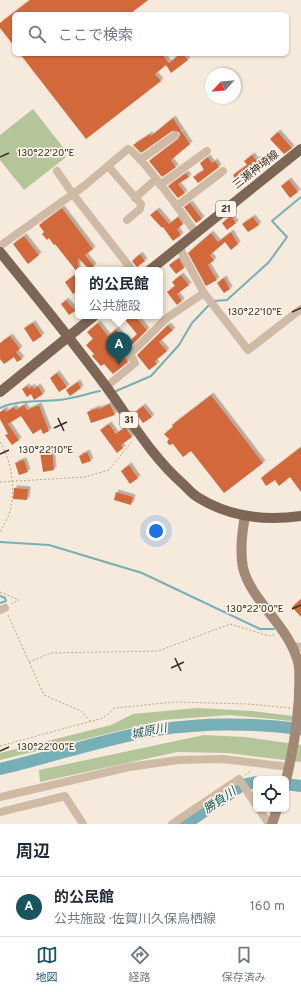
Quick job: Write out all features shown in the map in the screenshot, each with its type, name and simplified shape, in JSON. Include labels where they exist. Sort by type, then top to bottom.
[{"type":"main road","name":"三瀬神埼線","points":[[154,267],[301,149]]},
{"type":"main road","name":"31","points":[[0,252],[69,336],[139,435],[168,471],[198,498],[222,509],[245,516],[280,519],[301,516]]},
{"type":"main road","points":[[0,392],[90,319]]},
{"type":"street","points":[[140,160],[175,135]]},
{"type":"street","points":[[0,246],[108,166],[128,149],[140,160],[158,182],[196,234]]},
{"type":"street","points":[[136,198],[207,151]]},
{"type":"street","points":[[108,166],[136,198],[141,207],[127,220]]},
{"type":"street","points":[[57,171],[72,193],[130,267]]},
{"type":"street","points":[[177,206],[223,171]]},
{"type":"street","points":[[179,247],[209,299],[248,350],[301,309]]},
{"type":"street","points":[[106,387],[135,363],[130,354],[168,317],[209,299]]},
{"type":"street","points":[[245,516],[242,533],[243,568],[252,587],[284,632],[297,647],[301,708],[287,776]]},
{"type":"street","points":[[0,797],[129,767],[178,760],[237,760],[289,767]]},
{"type":"street","points":[[172,824],[239,778],[253,800]]},
{"type":"street","points":[[0,812],[65,796],[83,824]]},
{"type":"street","points":[[261,812],[269,824]]},
{"type":"street","points":[[272,824],[276,812]]},
{"type":"path","points":[[0,482],[85,477],[109,470],[131,441],[139,435]]},
{"type":"path","points":[[0,442],[5,449],[12,481],[11,507],[0,532]]},
{"type":"path","points":[[0,592],[19,600],[2,609],[44,695],[81,711],[90,721]]},
{"type":"path","points":[[29,662],[51,653],[158,651],[230,624],[269,636],[284,632]]},
{"type":"path","points":[[0,746],[103,718],[115,708],[174,702],[248,704],[301,708]]},
{"type":"green space","points":[[33,109],[66,151],[65,158],[24,190],[0,160],[0,135]]},
{"type":"green space","points":[[197,708],[252,711],[301,717],[301,722],[230,715],[163,720],[0,760],[0,753],[111,725],[133,714]]},
{"type":"green space","points":[[204,735],[245,737],[301,745],[301,762],[228,753],[177,752],[40,782],[39,770]]},
{"type":"building","points":[[30,0],[148,0],[133,12],[14,12]]},
{"type":"building","points":[[12,14],[12,43],[0,28],[0,23]]},
{"type":"building","points":[[22,56],[164,56],[169,63],[178,56],[185,56],[188,60],[171,73],[166,65],[155,74],[161,81],[86,139]]},
{"type":"building","points":[[173,118],[190,144],[171,160],[176,167],[162,177],[149,161],[178,139],[180,135],[179,132],[172,131],[141,153],[133,145],[150,134],[151,136]]},
{"type":"building","points":[[278,132],[292,148],[284,154],[270,139]]},
{"type":"building","points":[[252,155],[256,160],[259,158],[264,164],[238,183],[233,175],[247,165],[244,161]]},
{"type":"building","points":[[208,157],[212,163],[215,161],[219,167],[198,183],[193,177],[204,170],[200,163]]},
{"type":"building","points":[[186,173],[189,177],[178,184],[185,193],[178,198],[168,186]]},
{"type":"building","points":[[289,180],[298,192],[290,198],[281,186]]},
{"type":"building","points":[[190,203],[202,219],[196,223],[184,207]]},
{"type":"building","points":[[62,208],[93,249],[85,255],[94,266],[87,267],[78,258],[78,267],[75,267],[75,269],[55,244],[54,245],[49,238],[47,240],[42,234],[44,232],[39,225]]},
{"type":"building","points":[[157,210],[169,224],[178,217],[183,224],[177,229],[181,235],[173,241],[163,227],[162,228],[150,215]]},
{"type":"building","points":[[231,216],[236,223],[227,230],[222,223]]},
{"type":"building","points":[[253,217],[259,225],[248,232],[242,224]]},
{"type":"building","points":[[231,232],[238,244],[231,250],[225,242],[210,255],[214,260],[208,265],[217,280],[206,286],[188,253],[211,233],[218,242]]},
{"type":"building","points":[[24,236],[39,255],[28,264],[13,244]]},
{"type":"building","points":[[140,254],[145,261],[137,267],[132,261]]},
{"type":"building","points":[[179,258],[184,268],[176,274],[169,265]]},
{"type":"building","points":[[75,275],[75,292],[73,294],[65,282]]},
{"type":"building","points":[[181,275],[189,285],[177,294],[182,301],[177,305],[167,292],[175,286],[172,282]]},
{"type":"building","points":[[224,278],[230,289],[224,293],[217,283]]},
{"type":"building","points":[[66,300],[75,311],[69,315],[61,304]]},
{"type":"building","points":[[124,319],[138,319],[147,330],[123,354],[128,362],[113,374],[104,364],[101,366],[92,356],[94,354],[86,345],[93,339],[87,332],[98,323],[108,336],[116,329],[128,343],[137,334]]},
{"type":"building","points":[[33,323],[42,336],[33,342],[24,328]]},
{"type":"building","points":[[168,325],[173,330],[159,342],[167,351],[155,361],[157,364],[149,370],[137,355]]},
{"type":"building","points":[[10,336],[20,349],[16,352],[22,359],[17,362],[14,357],[4,364],[0,359],[0,343]]},
{"type":"building","points":[[57,373],[67,387],[59,392],[50,378]]},
{"type":"building","points":[[78,382],[81,388],[70,396],[66,390]]},
{"type":"building","points":[[27,386],[29,389],[32,386],[34,389],[38,386],[43,394],[34,400],[31,394],[27,397],[22,389]]},
{"type":"building","points":[[211,395],[263,463],[224,493],[191,451],[183,457],[173,444],[169,445],[167,442],[169,439],[164,434],[173,427],[172,425]]},
{"type":"building","points":[[110,404],[115,415],[91,423],[87,412]]},
{"type":"building","points":[[24,405],[27,410],[39,405],[49,431],[43,434],[41,429],[33,434],[21,416],[8,424],[19,440],[12,445],[5,435],[8,434],[0,419],[0,412],[5,409],[6,412],[14,407],[16,410]]},
{"type":"building","points":[[143,406],[152,417],[143,423],[135,412]]},
{"type":"building","points":[[109,424],[116,434],[125,427],[132,437],[121,445],[123,448],[117,453],[100,430]]},
{"type":"building","points":[[301,447],[301,492],[290,477],[279,486],[275,480],[266,486],[261,478]]},
{"type":"building","points":[[52,451],[54,470],[43,472],[40,452]]},
{"type":"building","points":[[87,452],[91,461],[82,464],[79,456]]},
{"type":"building","points":[[24,460],[28,472],[19,475],[15,463]]},
{"type":"building","points":[[129,465],[138,478],[130,484],[121,471]]},
{"type":"building","points":[[14,488],[28,489],[27,500],[13,499]]},
{"type":"building","points":[[116,492],[133,497],[131,505],[114,500]]},
{"type":"building","points":[[301,599],[301,617],[292,607]]},
{"type":"waterway","points":[[213,301],[227,300],[269,262],[287,237],[272,221],[301,197]]},
{"type":"waterway","points":[[116,391],[151,376],[179,345],[192,323],[210,304]]},
{"type":"waterway","points":[[0,408],[21,402],[68,399],[100,391]]},
{"type":"waterway","points":[[0,542],[49,545],[142,573],[260,629],[274,629]]},
{"type":"waterway","points":[[0,596],[5,598],[6,601],[0,603]]},
{"type":"waterway","name":"城原川","points":[[0,769],[117,738],[174,727],[228,724],[301,729]]},
{"type":"waterway","name":"勝負川","points":[[186,824],[242,785],[253,783]]},
{"type":"waterway","name":"勝負川","points":[[289,784],[301,786]]},
{"type":"place","name":"的公民館","points":[[119,365]]}]
